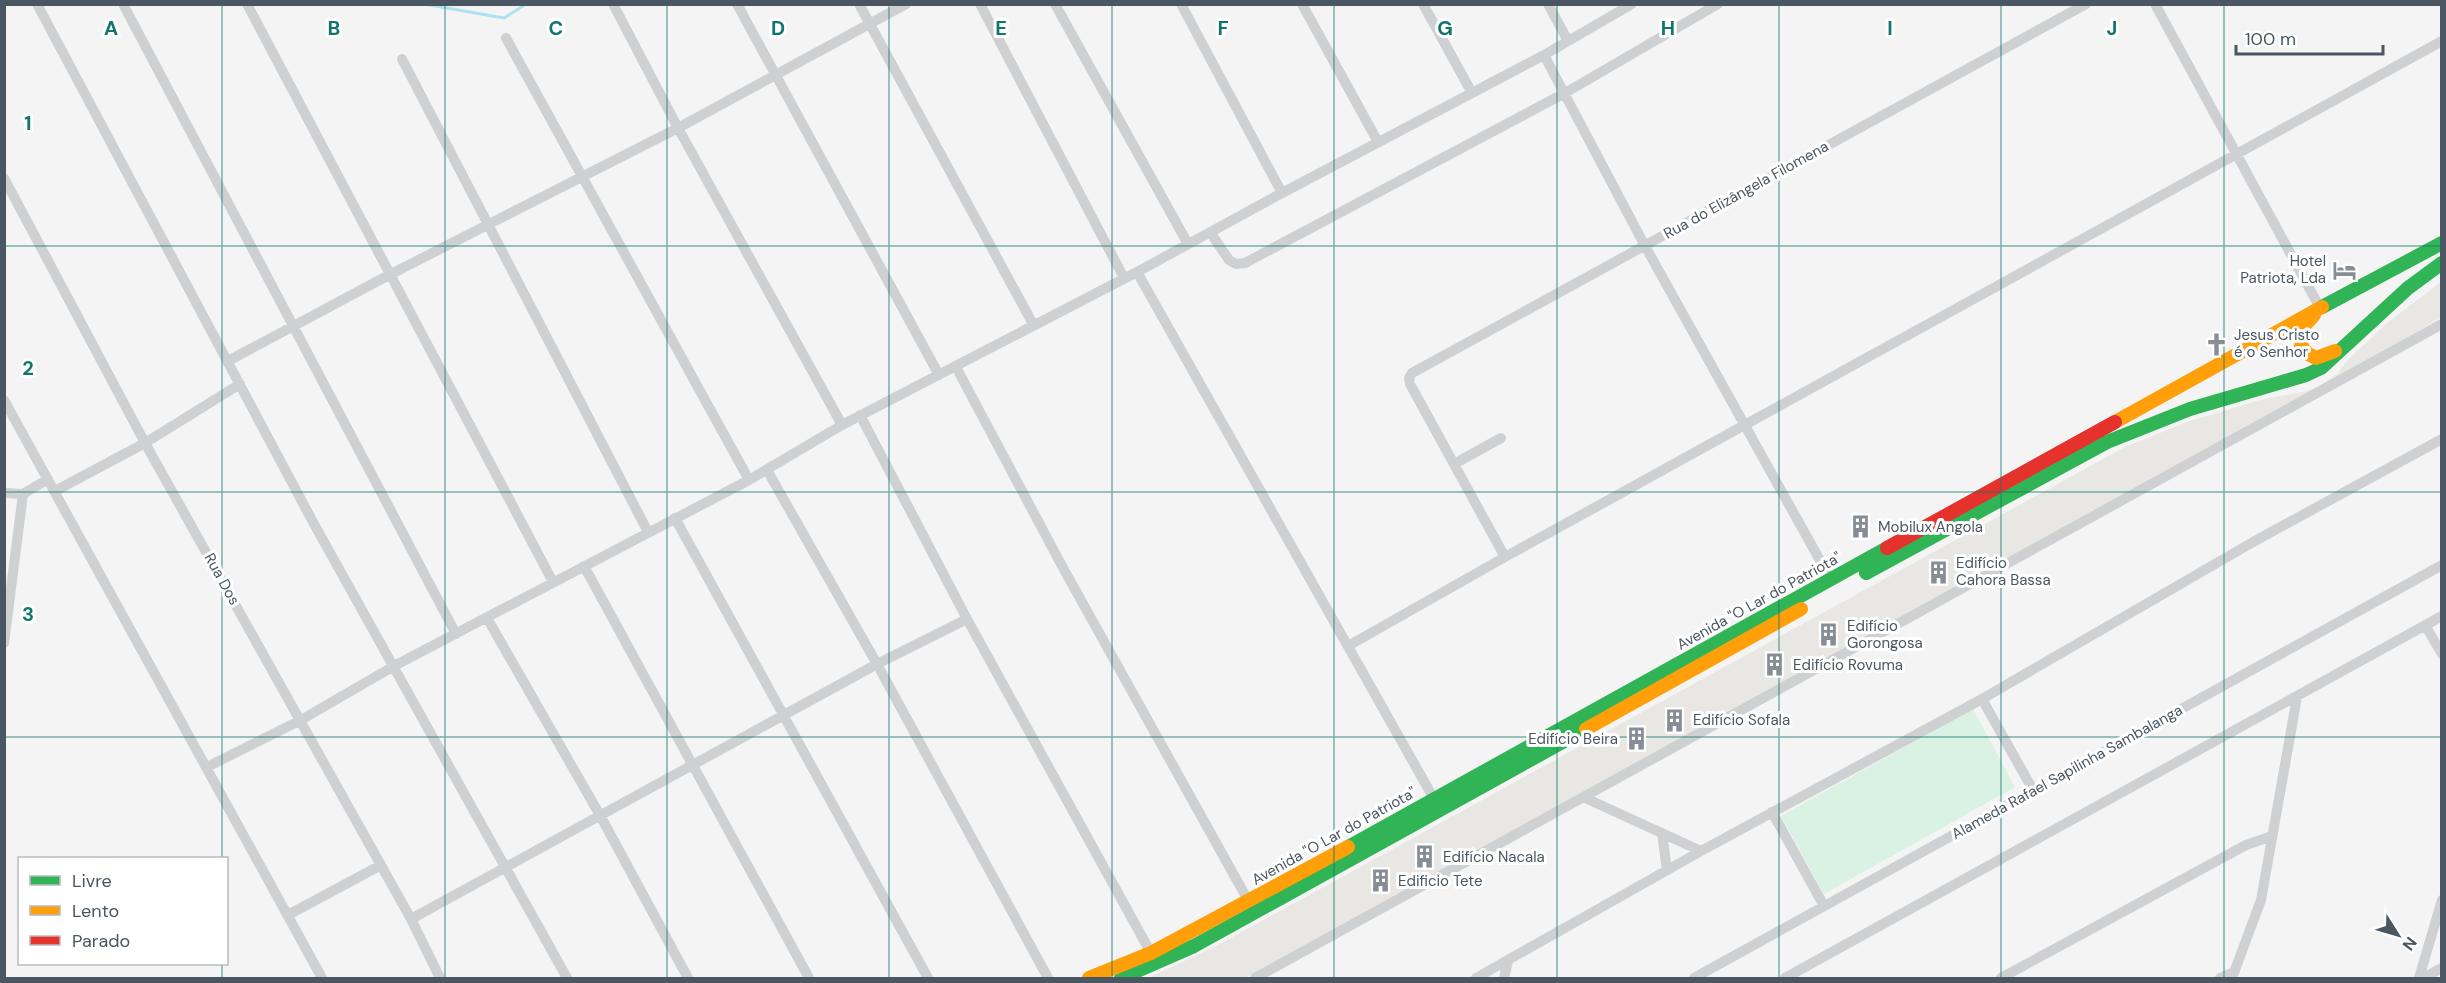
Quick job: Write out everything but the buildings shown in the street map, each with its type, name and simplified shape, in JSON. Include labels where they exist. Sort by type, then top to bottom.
[{"type":"main road","name":"Avenida \"O Lar do Patriota\"","points":[[1089,978],[1151,953],[1248,902],[2320,308],[2442,243]]},
{"type":"main road","name":"Avenida \"O Lar do Patriota\"","points":[[1121,978],[1194,946],[1251,915],[2082,455],[2146,425],[2190,409],[2306,375],[2334,358],[2408,288],[2442,263]]},
{"type":"main road","points":[[2320,308],[2304,326],[2301,337],[2301,346],[2308,354],[2316,358],[2324,357],[2335,352],[2360,332]]},
{"type":"street","points":[[37,4],[240,384],[567,978]]},
{"type":"street","points":[[123,4],[456,634]]},
{"type":"street","points":[[247,4],[553,582]]},
{"type":"street","points":[[613,4],[678,128],[842,425]]},
{"type":"street","points":[[737,4],[939,375]]},
{"type":"street","points":[[859,4],[1033,324]]},
{"type":"street","points":[[228,361],[389,275],[678,128],[906,4]]},
{"type":"street","points":[[980,4],[1124,278]]},
{"type":"street","points":[[1055,4],[1188,244]]},
{"type":"street","points":[[1181,4],[1282,192]]},
{"type":"street","points":[[1302,4],[1378,142]]},
{"type":"street","points":[[1423,4],[1472,93]]},
{"type":"street","points":[[1548,4],[1568,41]]},
{"type":"street","points":[[207,767],[301,720],[394,666],[749,480],[860,415],[1137,272],[1282,192],[1544,55],[1632,4]]},
{"type":"street","points":[[1210,232],[1229,260],[1236,264],[1245,263],[1565,93],[1718,4]]},
{"type":"street","name":"Rua do Elizângela Filomena","points":[[1454,464],[1410,384],[1409,378],[1412,373],[2086,4]]},
{"type":"street","points":[[2155,4],[2320,308]]},
{"type":"street","points":[[506,38],[749,480]]},
{"type":"street","points":[[1348,646],[1505,557],[2442,41]]},
{"type":"street","points":[[1544,55],[1645,246],[1831,580]]},
{"type":"street","points":[[402,59],[648,532]]},
{"type":"street","name":"Rua Dos","points":[[4,178],[145,443],[301,720],[441,978]]},
{"type":"street","points":[[1137,272],[1434,799]]},
{"type":"street","points":[[1255,978],[2442,324]]},
{"type":"street","points":[[956,367],[1062,566],[1248,902]]},
{"type":"street","points":[[55,491],[145,443],[240,384]]},
{"type":"street","points":[[4,400],[322,978]]},
{"type":"street","points":[[860,415],[967,619],[1151,953]]},
{"type":"street","points":[[1501,438],[1454,464],[1505,557]]},
{"type":"street","points":[[1476,978],[1701,851],[1982,699],[2253,542],[2442,438]]},
{"type":"street","points":[[767,470],[877,664],[1048,978]]},
{"type":"street","points":[[4,493],[23,494],[48,479]]},
{"type":"street","points":[[4,644],[23,494]]},
{"type":"street","points":[[675,518],[928,978]]},
{"type":"street","points":[[584,566],[691,767],[808,978]]},
{"type":"street","name":"Alameda Rafael Sapilinha Sambalanga","points":[[1694,978],[2442,566]]},
{"type":"street","points":[[1785,978],[2442,615]]},
{"type":"street","points":[[487,618],[601,817],[688,978]]},
{"type":"street","points":[[411,920],[877,664],[967,619]]},
{"type":"street","points":[[2425,625],[2442,654]]},
{"type":"street","points":[[2220,978],[2233,975],[2261,900],[2296,697]]},
{"type":"street","points":[[1982,699],[2033,790]]},
{"type":"street","points":[[1583,797],[1701,851]]},
{"type":"street","points":[[1772,812],[1824,906]]},
{"type":"street","points":[[1662,833],[1667,870]]},
{"type":"street","points":[[2001,978],[2246,845],[2272,836]]},
{"type":"street","points":[[288,915],[381,865]]},
{"type":"street","points":[[2421,978],[2442,900]]},
{"type":"street","points":[[1504,978],[1508,961]]},
{"type":"street","points":[[2421,978],[2442,969]]},
{"type":"shaded area","points":[[2441,282],[2441,317],[2378,355],[1245,978],[1148,978],[1218,945],[2125,447],[2187,422],[2260,400],[2307,391],[2323,384],[2338,373],[2347,361],[2387,323]]},
{"type":"green space","points":[[1973,709],[2015,787],[1824,894],[1781,816]]},
{"type":"waterway","points":[[424,4],[504,18],[526,4]]},
{"type":"traffic: fast","points":[[2322,307],[2442,243]]},
{"type":"traffic: fast","points":[[1866,573],[2107,442],[2190,409],[2306,375],[2321,368],[2408,288],[2442,263]]},
{"type":"traffic: fast","points":[[1348,847],[1887,548]]},
{"type":"traffic: fast","points":[[1121,978],[1194,946],[1586,729]]},
{"type":"traffic: slow","points":[[2115,422],[2322,307]]},
{"type":"traffic: slow","points":[[2314,315],[2304,326],[2301,346],[2308,354],[2316,358],[2335,351]]},
{"type":"traffic: slow","points":[[1586,729],[1801,609]]},
{"type":"traffic: slow","points":[[1089,978],[1151,953],[1348,847]]},
{"type":"traffic: jam","points":[[1887,548],[2115,422]]},
{"type":"place","name":"Hotel Patriota, Lda","points":[[2344,270]]},
{"type":"place","name":"Jesus Cristo é o Senhor","points":[[2216,344]]},
{"type":"place","name":"Mobilux Angola","points":[[1860,527]]},
{"type":"place","name":"Edifício Cahora Bassa","points":[[1938,572]]},
{"type":"place","name":"Edifício Gorongosa","points":[[1829,635]]},
{"type":"place","name":"Edifício Rovuma","points":[[1775,665]]},
{"type":"place","name":"Edifício Sofala","points":[[1675,720]]},
{"type":"place","name":"Edifício Beira","points":[[1636,739]]},
{"type":"place","name":"Edifício Nacala","points":[[1425,857]]},
{"type":"place","name":"Edificio Tete","points":[[1380,881]]}]
